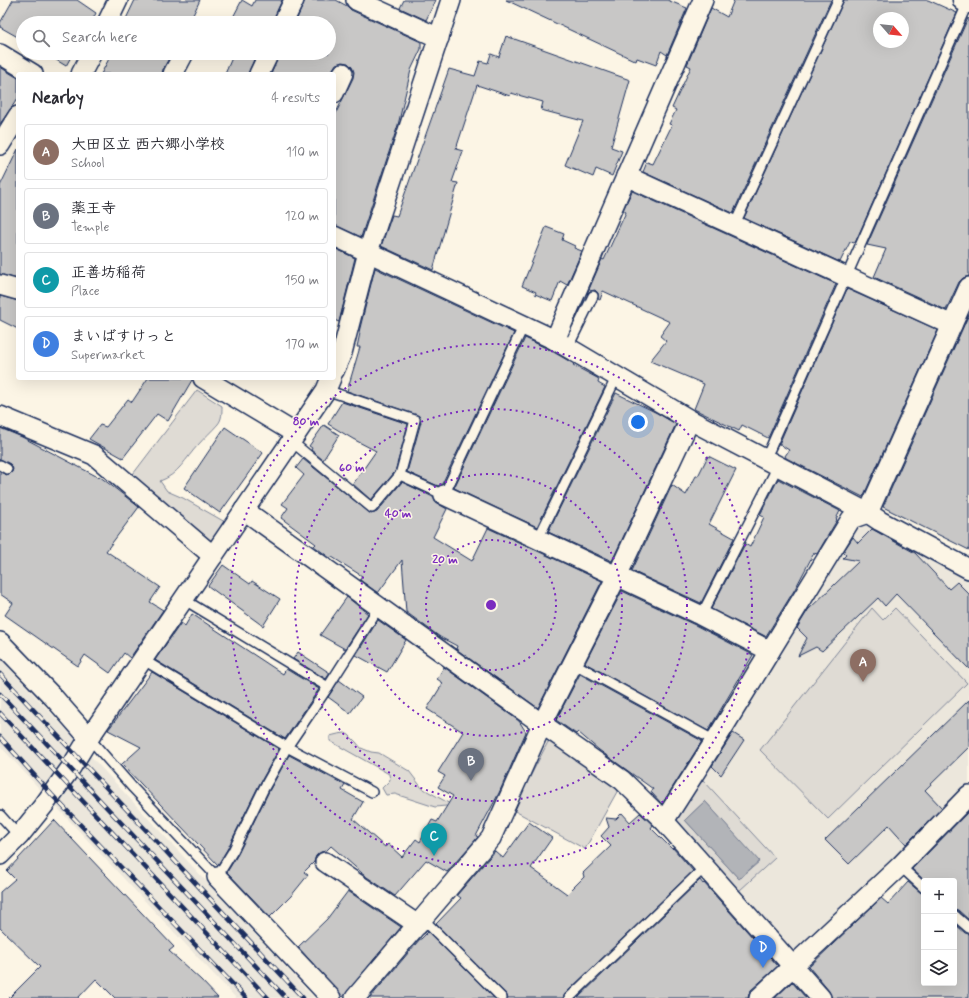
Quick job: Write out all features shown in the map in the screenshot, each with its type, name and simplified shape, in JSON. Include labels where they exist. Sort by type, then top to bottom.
[{"type":"street","points":[[110,16],[118,0]]},
{"type":"street","points":[[286,16],[294,0]]},
{"type":"street","points":[[356,0],[439,38]]},
{"type":"street","points":[[336,366],[342,353],[368,252],[451,0]]},
{"type":"street","points":[[562,343],[626,176],[703,0]]},
{"type":"street","points":[[0,54],[30,72]]},
{"type":"street","points":[[82,72],[88,60]]},
{"type":"street","points":[[174,72],[180,60]]},
{"type":"street","points":[[260,72],[266,60]]},
{"type":"street","points":[[336,89],[343,73]]},
{"type":"street","points":[[0,145],[16,119]]},
{"type":"street","points":[[626,176],[952,325]]},
{"type":"street","points":[[336,237],[562,343],[599,362],[617,376],[690,420],[868,513],[969,569]]},
{"type":"street","points":[[0,285],[16,289]]},
{"type":"street","points":[[664,821],[716,741],[851,520],[868,513],[969,287]]},
{"type":"street","points":[[206,380],[293,438]]},
{"type":"street","points":[[0,855],[19,836],[52,795],[328,384]]},
{"type":"street","points":[[0,416],[94,455],[212,556]]},
{"type":"street","points":[[355,998],[491,838],[542,724],[617,576],[690,420]]},
{"type":"street","points":[[444,495],[700,615],[770,651]]},
{"type":"street","points":[[244,510],[287,546],[379,607],[622,780],[664,821],[821,998]]},
{"type":"street","points":[[0,642],[54,698],[89,738]]},
{"type":"street","points":[[759,998],[900,866],[969,795]]},
{"type":"street","points":[[325,862],[420,922]]},
{"type":"street","points":[[217,876],[331,998]]},
{"type":"lane","points":[[734,226],[838,0]]},
{"type":"lane","points":[[700,615],[704,610],[771,462],[770,450],[967,1]]},
{"type":"lane","points":[[562,343],[593,296]]},
{"type":"lane","points":[[400,476],[444,495],[524,325]]},
{"type":"lane","points":[[538,539],[617,376]]},
{"type":"lane","points":[[293,438],[372,508],[400,476],[415,420],[328,384]]},
{"type":"lane","points":[[183,599],[328,687]]},
{"type":"lane","points":[[89,738],[133,788],[217,876],[233,851],[264,788],[287,747],[328,687],[379,607]]},
{"type":"lane","points":[[142,659],[287,747],[372,792]]},
{"type":"lane","points":[[573,663],[716,741]]},
{"type":"lane","points":[[0,815],[19,836]]},
{"type":"lane","points":[[900,866],[921,885]]},
{"type":"lane","points":[[569,998],[705,867]]},
{"type":"lane","points":[[957,918],[969,928]]},
{"type":"lane","points":[[420,922],[502,998]]},
{"type":"shaded area","points":[[197,390],[222,406],[220,420],[181,466],[172,475],[160,481],[167,491],[183,498],[225,522],[211,548],[130,478]]},
{"type":"shaded area","points":[[869,522],[969,578],[969,786],[797,953],[785,952],[670,818],[858,523]]},
{"type":"shaded area","points":[[872,608],[883,620],[895,608],[967,683],[828,819],[760,750]]},
{"type":"shaded area","points":[[0,658],[314,998],[236,998],[0,746]]},
{"type":"shaded area","points":[[345,733],[349,735],[361,748],[379,753],[409,771],[422,788],[473,817],[470,820],[446,806],[435,807],[395,794],[386,795],[382,788],[390,780],[389,774],[330,741],[330,736]]},
{"type":"shaded area","points":[[549,740],[618,790],[585,849],[513,810]]},
{"type":"shaded area","points":[[703,780],[775,858],[739,891],[673,818]],"holes":[[[705,801],[759,862],[739,879],[685,820]]]},
{"type":"shaded area","points":[[705,801],[759,861],[739,879],[685,820]]},
{"type":"building","points":[[13,0],[77,0],[96,13],[94,16],[16,16],[16,36],[0,27],[0,23]]},
{"type":"building","points":[[135,0],[200,0],[193,15],[194,16],[127,16]]},
{"type":"building","points":[[242,0],[252,6],[255,0],[282,0],[275,16],[234,16]]},
{"type":"building","points":[[305,0],[336,0],[351,10],[421,42],[421,49],[411,70],[398,125],[361,237],[336,226],[336,113],[353,78],[354,72],[352,67],[348,63],[342,62],[336,64],[331,72],[272,72],[277,60],[336,60],[336,16],[298,16]]},
{"type":"building","points":[[404,0],[436,0],[426,20],[400,8]]},
{"type":"building","points":[[506,0],[667,0],[687,8],[667,55],[661,51],[656,65],[637,58],[636,61]]},
{"type":"building","points":[[734,0],[831,0],[733,213],[643,172],[647,162],[653,164],[672,125],[669,124],[676,110],[672,108],[691,67],[687,65],[711,8],[727,17]]},
{"type":"building","points":[[844,0],[928,0],[957,13],[855,243],[850,242],[840,262],[744,218]]},
{"type":"building","points":[[968,18],[969,276],[963,278],[959,282],[946,310],[874,277],[886,249],[867,245]]},
{"type":"building","points":[[506,36],[630,80],[611,147],[622,151],[612,176],[596,169],[593,177],[565,165],[583,121],[541,110],[543,102],[511,93],[510,96],[477,85],[456,149],[463,151],[452,182],[458,183],[433,270],[381,246],[392,215],[397,216],[449,69],[475,76],[480,61],[488,63],[491,54],[499,57]]},
{"type":"building","points":[[56,60],[69,60],[66,66]]},
{"type":"building","points":[[108,60],[168,60],[162,72],[102,72]]},
{"type":"building","points":[[231,60],[254,60],[249,72],[226,72]]},
{"type":"building","points":[[0,67],[16,77],[16,101],[0,124]]},
{"type":"building","points":[[16,153],[16,278],[0,274],[0,186]]},
{"type":"building","points":[[632,191],[836,284],[768,438],[742,425],[739,431],[694,409],[704,384],[650,361],[666,341],[660,336],[670,322],[603,291],[600,300],[598,299],[598,293],[595,290],[590,291],[587,294],[602,259],[604,260],[626,212],[623,210]]},
{"type":"building","points":[[546,227],[564,234],[562,240],[575,246],[574,248],[582,251],[567,285],[560,281],[552,301],[535,294],[536,292],[522,286]]},
{"type":"building","points":[[336,249],[355,258],[339,322],[336,321]]},
{"type":"building","points":[[375,268],[514,333],[442,484],[438,486],[407,472],[421,422],[419,416],[347,391],[360,347],[357,347],[359,332]]},
{"type":"building","points":[[847,289],[938,330],[863,497],[786,458],[785,456],[789,450],[779,444]]},
{"type":"building","points":[[0,296],[16,300],[16,328],[0,320]]},
{"type":"building","points":[[969,314],[969,550],[883,507]]},
{"type":"building","points":[[525,338],[550,350],[599,379],[598,383],[605,387],[537,527],[454,488]]},
{"type":"building","points":[[147,380],[192,380],[168,421],[157,414],[123,458],[89,439],[100,425],[106,427],[128,399],[132,402]]},
{"type":"building","points":[[616,393],[676,424],[612,561],[548,532]]},
{"type":"building","points":[[342,402],[408,424],[395,472],[371,500],[353,484],[376,451],[328,424]]},
{"type":"building","points":[[324,425],[339,435],[323,460],[311,450],[312,448],[309,446]]},
{"type":"building","points":[[225,427],[263,453],[220,513],[184,488]]},
{"type":"building","points":[[0,428],[22,437],[98,477],[99,476],[139,507],[106,551],[160,587],[150,602],[163,610],[130,658],[124,653],[110,673],[85,655],[78,666],[5,615],[13,603],[0,594],[0,472],[7,475],[12,472],[13,469],[10,464],[0,459]]},
{"type":"building","points":[[708,456],[736,470],[709,524],[734,538],[701,603],[632,571],[672,485],[686,495]]},
{"type":"building","points":[[303,459],[371,514],[377,512],[402,482],[433,497],[435,502],[447,509],[433,537],[472,561],[488,528],[602,581],[538,708],[456,649],[457,646],[440,637],[406,612],[402,560],[378,593],[360,580],[362,576],[332,557],[330,558],[314,546],[316,544],[281,518],[288,508],[282,504],[304,475],[296,468]]},
{"type":"building","points":[[778,479],[840,511],[836,519],[837,520],[817,554],[814,553],[795,589],[765,636],[711,609],[745,544],[750,547],[764,517],[760,515]]},
{"type":"building","points":[[872,529],[915,553],[949,589],[957,582],[969,594],[969,669],[896,594],[885,606],[878,598],[822,651],[816,647],[798,656],[807,638],[797,628],[808,610],[859,561],[843,558],[846,555],[843,552],[853,537],[858,543]]},
{"type":"building","points":[[223,565],[250,584],[252,581],[280,599],[263,626],[208,586]]},
{"type":"building","points":[[622,591],[695,625],[753,655],[708,731],[585,663]]},
{"type":"building","points":[[347,597],[368,614],[345,649],[320,635]]},
{"type":"building","points":[[192,614],[283,674],[286,669],[319,689],[285,739],[155,660],[181,623],[185,626]]},
{"type":"building","points":[[378,620],[406,640],[387,672],[356,655]]},
{"type":"building","points":[[298,652],[330,673],[326,679],[293,659]]},
{"type":"building","points":[[444,667],[519,721],[526,732],[499,793],[476,836],[478,837],[447,872],[426,860],[395,896],[361,873],[331,846],[326,851],[321,852],[316,856],[314,862],[304,872],[308,875],[291,896],[270,917],[227,872],[238,854],[269,791],[289,755],[345,785],[342,790],[363,802],[353,819],[385,847],[388,844],[402,857],[416,839],[420,842],[432,820],[437,822],[453,796],[438,787],[445,776],[438,772],[463,732],[427,709],[443,683],[437,679]]},
{"type":"building","points":[[152,672],[279,749],[218,865],[122,764],[141,747],[108,730]]},
{"type":"building","points":[[580,674],[702,741],[662,804],[651,792],[653,789],[599,750],[578,732],[576,734],[556,720]]},
{"type":"building","points":[[339,680],[362,697],[350,713],[328,697]]},
{"type":"building","points":[[969,700],[969,747],[925,790],[942,808],[906,844],[889,825],[849,864],[825,840]]},
{"type":"building","points":[[733,733],[744,740],[721,775],[712,766]]},
{"type":"building","points":[[969,811],[969,920],[957,910],[957,878],[922,878],[912,869]]},
{"type":"building","points":[[622,813],[630,822],[640,813],[653,825],[651,828],[672,849],[673,848],[693,871],[565,994],[563,998],[508,998],[506,994],[436,924],[461,898],[457,895],[495,851],[503,858],[529,822],[552,838],[531,868],[567,894],[584,877],[583,873],[611,846],[601,836],[609,827],[606,818],[616,819]]},
{"type":"building","points":[[54,820],[174,947],[169,951],[201,980],[218,998],[115,998],[96,979],[78,998],[9,998],[40,967],[0,928],[0,892],[15,879],[7,871]]},
{"type":"building","points":[[700,880],[778,966],[751,990],[748,998],[578,998]]},
{"type":"building","points":[[908,882],[921,892],[921,986],[957,986],[957,926],[965,933],[969,934],[969,998],[832,998],[829,991],[809,967],[881,898],[888,904]]},
{"type":"building","points":[[348,891],[401,927],[343,997],[298,947],[327,919]]},
{"type":"building","points":[[428,932],[494,998],[370,998],[420,939]]},
{"type":"building","points":[[792,982],[806,998],[775,998]]},
{"type":"railway","points":[[0,674],[303,998]]},
{"type":"railway","points":[[0,694],[286,998]]},
{"type":"railway","points":[[0,713],[268,998]]},
{"type":"railway","points":[[0,737],[52,795],[246,998]]},
{"type":"place","name":"大田区立 西六郷小学校","points":[[863,682]]},
{"type":"place","name":"薬王寺","points":[[471,781]]},
{"type":"place","name":"正善坊稲荷","points":[[434,856]]},
{"type":"place","name":"まいばすけっと","points":[[763,968]]}]
